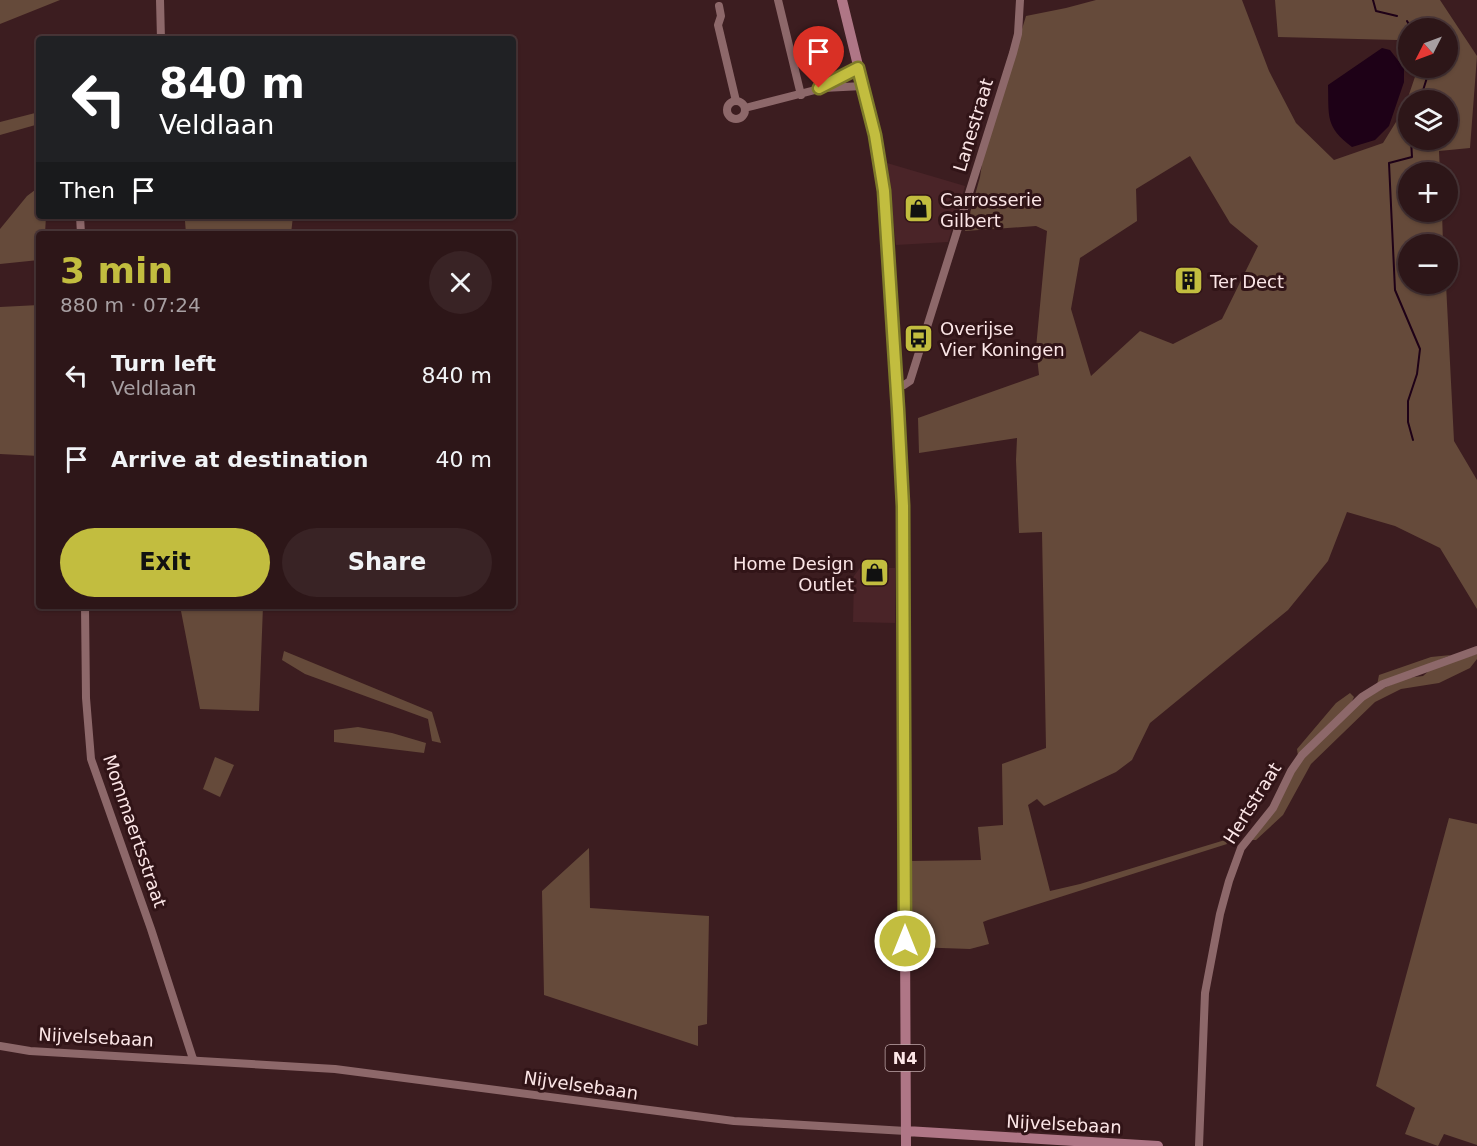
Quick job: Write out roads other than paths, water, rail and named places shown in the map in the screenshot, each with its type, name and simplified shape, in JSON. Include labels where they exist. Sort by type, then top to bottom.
[{"type":"main road","name":"N4","points":[[842,0],[875,135],[884,191],[897,386],[903,515],[906,1146]]},
{"type":"main road","name":"Nijvelsebaan","points":[[906,1131],[1158,1146]]},
{"type":"street","points":[[160,0],[161,36]]},
{"type":"street","points":[[778,0],[801,95]]},
{"type":"street","name":"Lanestraat","points":[[897,386],[910,381],[1013,52],[1019,30],[1020,0]]},
{"type":"street","points":[[719,6],[721,16],[718,25],[736,101]]},
{"type":"street","points":[[745,108],[801,95],[858,68]]},
{"type":"street","points":[[819,88],[863,86]]},
{"type":"street","points":[[736,101],[742,103],[745,108],[740,119],[734,119],[726,111],[728,105],[736,101]]},
{"type":"street","name":"Mommaertsstraat","points":[[86,609],[86,698],[91,759],[151,929],[193,1059]]},
{"type":"street","name":"Hertstraat","points":[[1200,1146],[1205,993],[1220,914],[1241,848],[1273,808],[1291,771],[1302,755],[1362,697],[1383,684],[1477,650]]},
{"type":"street","name":"Nijvelsebaan","points":[[0,1046],[30,1051],[335,1069],[734,1121],[906,1131]]},
{"type":"waterway","points":[[1373,0],[1376,11],[1397,16]]},
{"type":"waterway","points":[[1423,90],[1427,78]]},
{"type":"waterway","points":[[1412,150],[1412,157],[1389,163],[1395,290],[1420,349],[1417,374],[1408,401],[1408,422],[1413,440]]},
{"type":"place","name":"Carrosserie Gilbert","points":[[919,209]]},
{"type":"place","name":"Ter Dect","points":[[1189,281]]},
{"type":"place","name":"Overijse Vier Koningen","points":[[919,338]]},
{"type":"place","name":"Home Design Outlet","points":[[875,573]]}]
